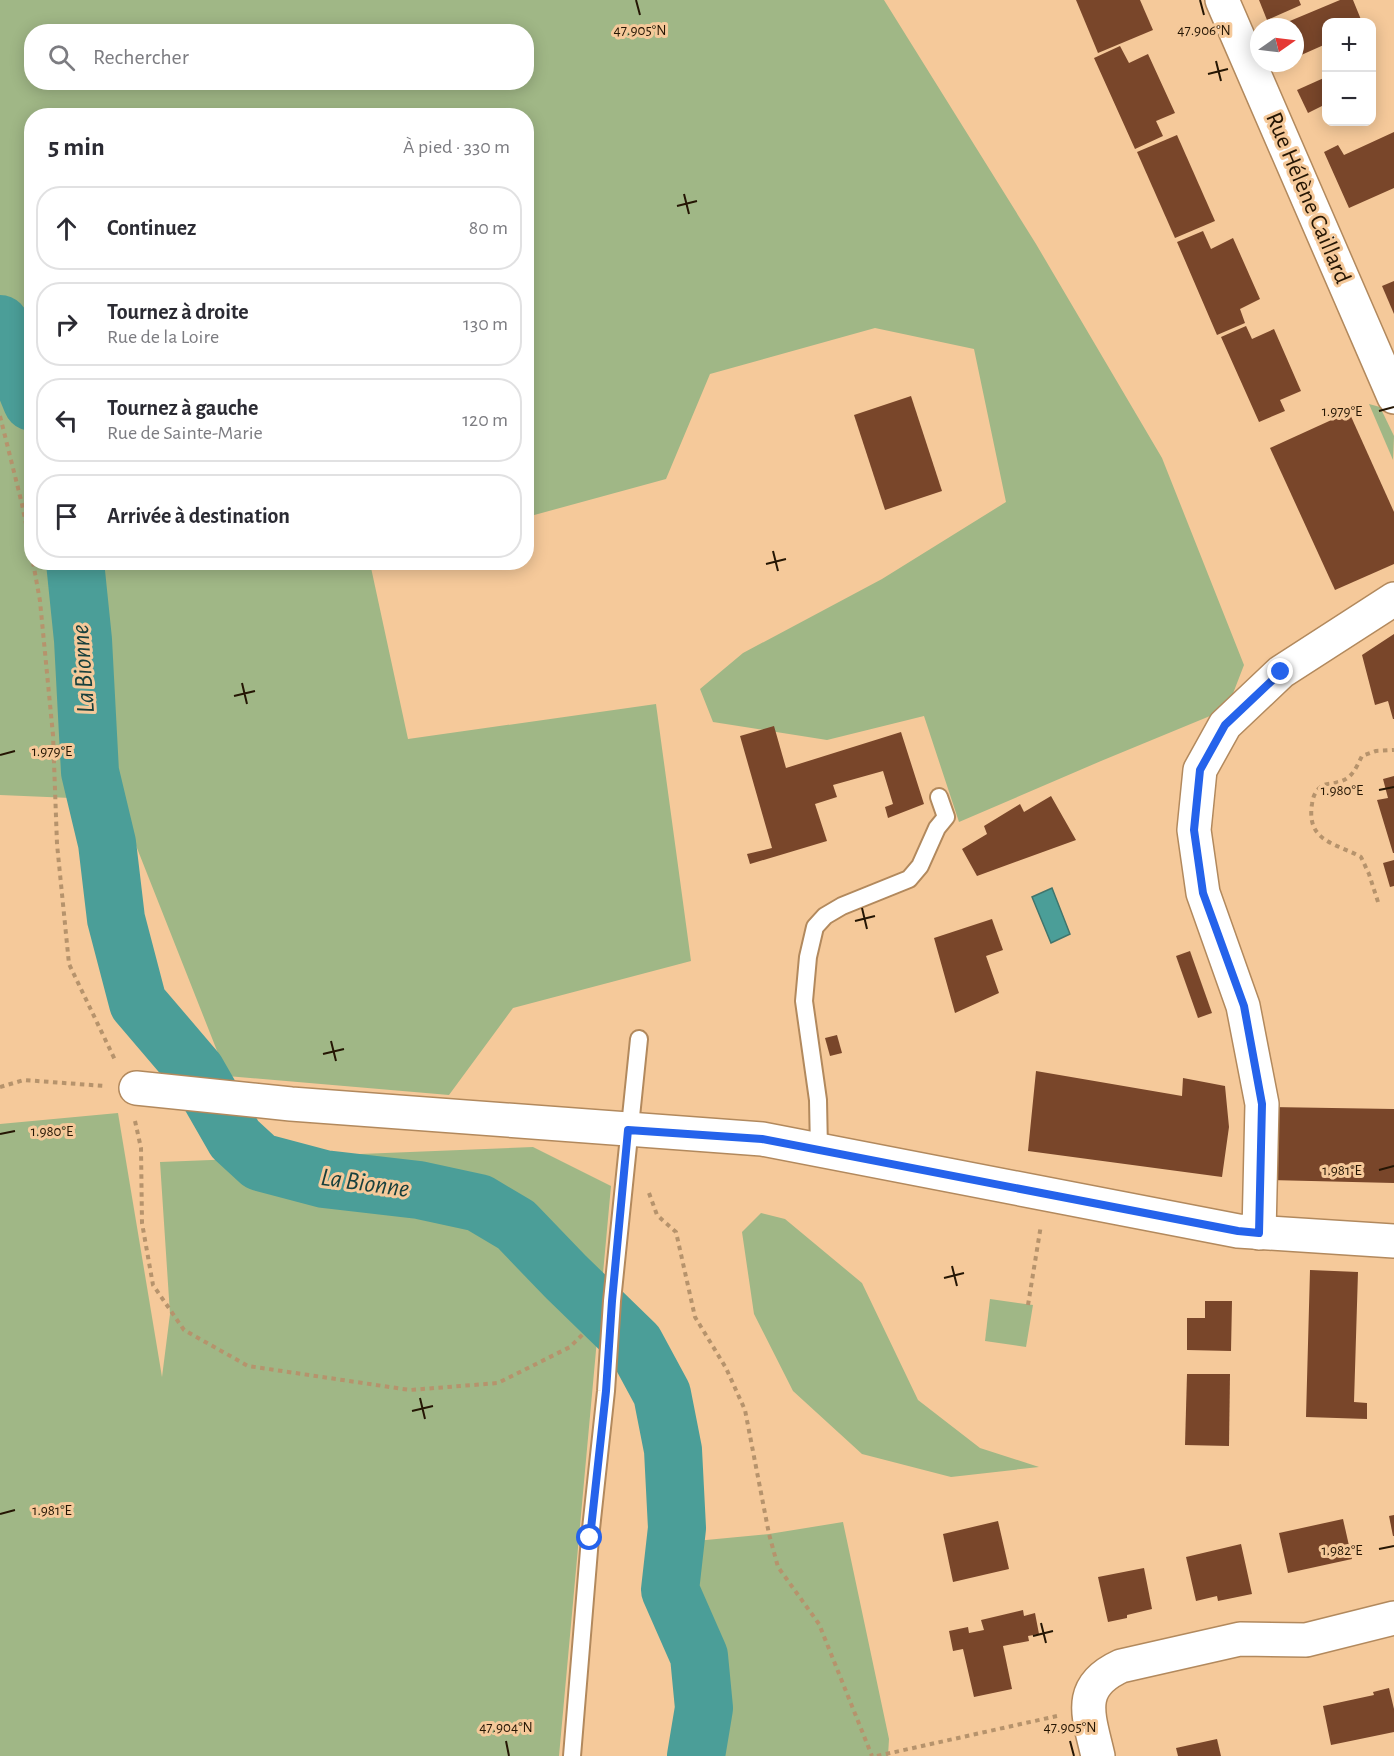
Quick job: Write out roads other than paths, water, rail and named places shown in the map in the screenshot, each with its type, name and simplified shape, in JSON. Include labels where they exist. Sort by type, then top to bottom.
[{"type":"street","name":"Rue Hélène Caillard","points":[[1222,0],[1394,397]]},
{"type":"street","points":[[1259,1233],[1262,1104],[1244,1006],[1203,893],[1194,830],[1200,770],[1225,725],[1281,672],[1394,599]]},
{"type":"street","points":[[131,1088],[291,1104],[762,1139],[1238,1231],[1394,1241]]},
{"type":"street","points":[[1098,1756],[1088,1712],[1092,1689],[1105,1674],[1121,1666],[1240,1639],[1306,1640],[1394,1618]]},
{"type":"lane","points":[[819,1150],[818,1100],[804,1001],[808,957],[815,927],[825,916],[842,906],[909,879],[920,866],[937,828],[946,818],[939,797]]},
{"type":"lane","points":[[572,1756],[590,1538],[606,1391],[612,1301],[639,1039]]},
{"type":"water","points":[[1052,888],[1070,934],[1051,943],[1032,897]]},
{"type":"waterway","name":"La Bionne","points":[[0,324],[24,382]]},
{"type":"waterway","name":"La Bionne","points":[[76,570],[83,640],[90,772],[107,843],[116,919],[138,1003],[196,1071],[235,1139],[260,1162],[324,1179],[419,1190],[479,1203],[516,1225],[635,1344],[662,1394],[673,1450],[677,1528],[670,1590],[699,1656],[704,1708],[696,1756]]}]
